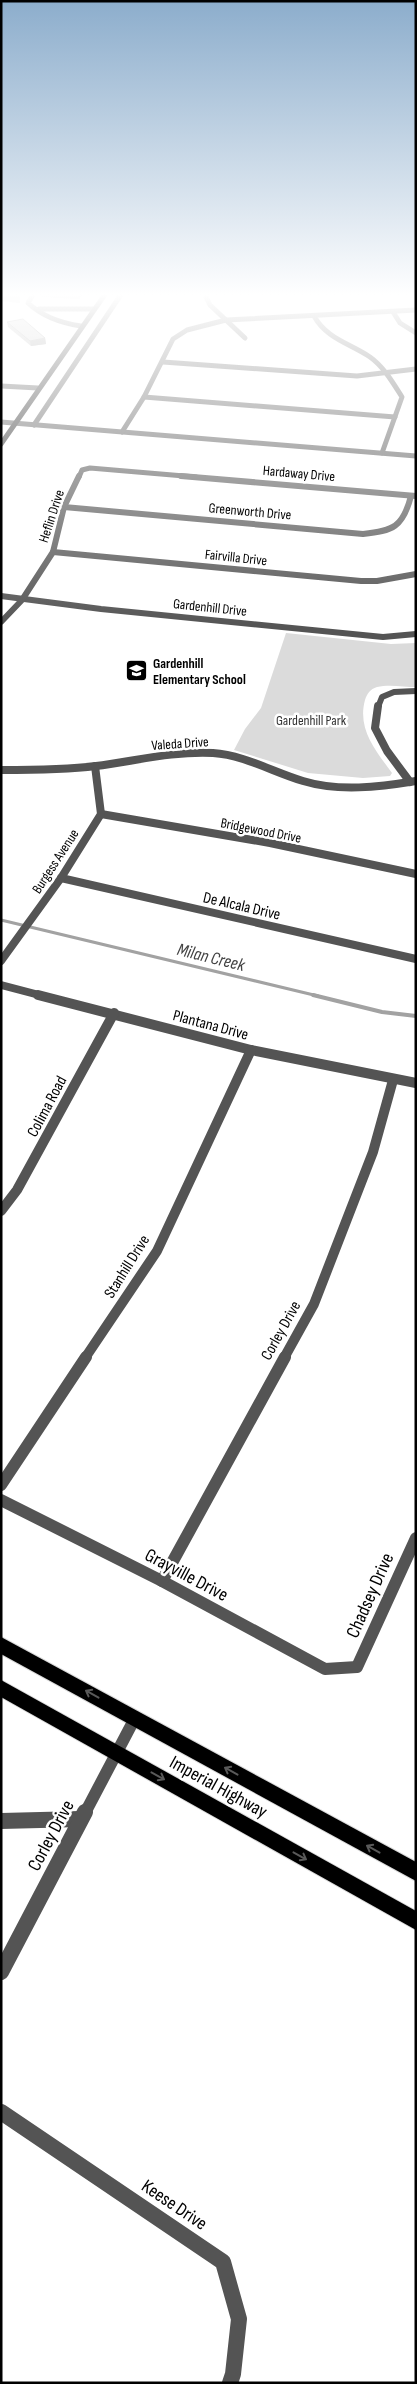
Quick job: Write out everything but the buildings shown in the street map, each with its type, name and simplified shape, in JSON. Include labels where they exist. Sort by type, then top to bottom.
[{"type":"main road","name":"Imperial Highway","points":[[1,1645],[416,1872]]},
{"type":"main road","name":"Imperial Highway","points":[[1,1688],[416,1921]]},
{"type":"street","points":[[1,444],[27,404]]},
{"type":"street","points":[[34,425],[48,404]]},
{"type":"street","points":[[122,432],[139,404]]},
{"type":"street","points":[[243,404],[395,417]]},
{"type":"street","points":[[382,453],[399,404]]},
{"type":"street","points":[[1,422],[416,456]]},
{"type":"street","name":"Hardaway Drive","points":[[90,468],[414,496]]},
{"type":"street","name":"Heflin Drive","points":[[1,622],[22,600],[53,552],[64,507],[82,470],[90,468]]},
{"type":"street","name":"Greenworth Drive","points":[[64,507],[363,534],[392,529],[402,522],[407,515],[414,496]]},
{"type":"street","name":"Fairvilla Drive","points":[[53,552],[361,582],[416,574]]},
{"type":"street","name":"Gardenhill Drive","points":[[1,596],[22,600],[383,637],[416,634]]},
{"type":"street","points":[[413,781],[387,751],[375,728],[378,705],[382,697],[394,692],[416,691]]},
{"type":"street","name":"Valeda Drive","points":[[1,770],[47,770],[95,766],[171,754],[216,753],[241,759],[306,782],[342,786],[373,786],[413,781]]},
{"type":"street","points":[[95,766],[101,814]]},
{"type":"street","name":"Bridgewood Drive","points":[[101,814],[270,843],[416,874]]},
{"type":"street","name":"Burgess Avenue","points":[[1,961],[61,878],[101,814]]},
{"type":"street","name":"De Alcala Drive","points":[[61,878],[416,959]]},
{"type":"street","name":"Plantana Drive","points":[[1,985],[251,1050],[393,1080],[416,1083]]},
{"type":"street","name":"Colima Road","points":[[1,1210],[17,1190],[114,1013]]},
{"type":"street","name":"Stanhill Drive","points":[[1,1485],[157,1251],[251,1050]]},
{"type":"street","name":"Corley Drive","points":[[162,1581],[314,1304],[373,1152],[393,1080]]},
{"type":"street","name":"Grayville Drive","points":[[1,1500],[162,1581],[325,1669],[357,1667]]},
{"type":"street","name":"Chadsey Drive","points":[[357,1667],[416,1538]]},
{"type":"street","name":"Corley Drive","points":[[1,1972],[80,1819],[135,1718]]},
{"type":"street","points":[[1,1821],[80,1819]]},
{"type":"street","name":"Keese Drive","points":[[1,2112],[223,2262],[239,2319],[233,2374],[230,2383]]},
{"type":"green space","name":"Gardenhill Park","points":[[286,633],[391,644],[416,643],[416,687],[377,687],[369,692],[365,700],[363,711],[366,730],[374,748],[392,773],[390,776],[363,778],[308,773],[234,750],[245,729],[261,708]]},
{"type":"waterway","name":"Milan Creek","points":[[1,920],[318,996]]},
{"type":"waterway","name":"Milan Creek","points":[[313,995],[382,1012],[416,1016]]},
{"type":"place","name":"Gardenhill Elementary School","points":[[137,671]]}]
